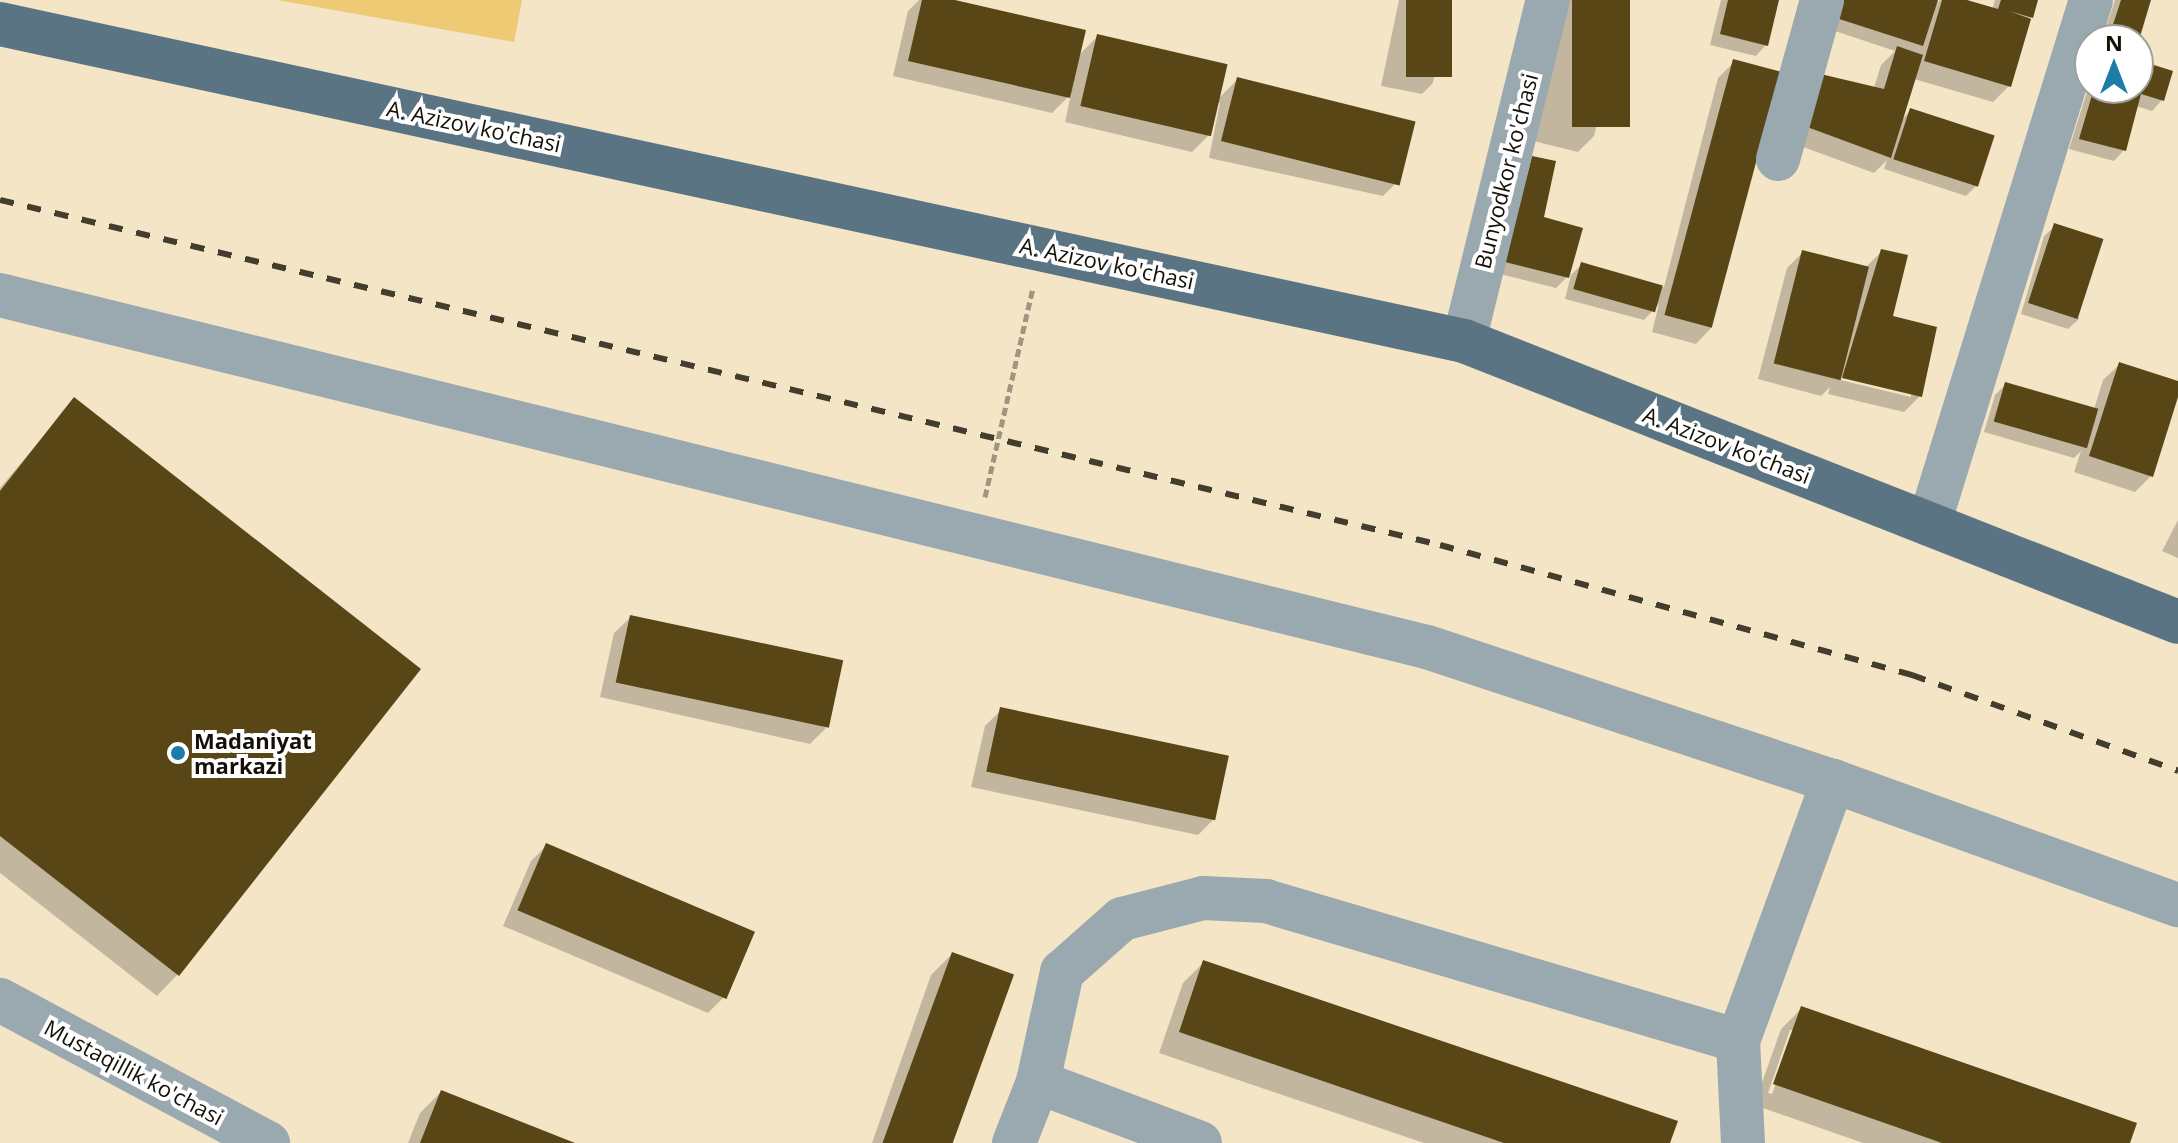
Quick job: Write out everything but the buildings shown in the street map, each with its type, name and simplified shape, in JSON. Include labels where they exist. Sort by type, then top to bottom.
[{"type":"main road","name":"A. Azizov ko'chasi","points":[[0,24],[1464,341],[2178,622]]},
{"type":"street","name":"Bunyodkor ko'chasi","points":[[1464,341],[1548,0]]},
{"type":"street","points":[[1778,159],[1822,0]]},
{"type":"street","points":[[1929,524],[2091,0]]},
{"type":"street","points":[[0,295],[1427,647],[1833,781],[2178,905]]},
{"type":"street","points":[[1743,1143],[1738,1041],[1833,781]]},
{"type":"street","points":[[1014,1143],[1038,1082],[1062,972],[1122,919],[1203,898],[1266,901],[1738,1041]]},
{"type":"street","name":"Mustaqillik ko'chasi","points":[[0,1000],[268,1143]]},
{"type":"street","points":[[1038,1082],[1200,1143]]},
{"type":"path","points":[[975,536],[1042,248]]},
{"type":"shaded area","points":[[277,0],[522,0],[514,42]]},
{"type":"railway","points":[[0,200],[1440,545],[1912,675],[2178,771]]},
{"type":"place","name":"Madaniyat markazi","points":[[178,753]]}]
